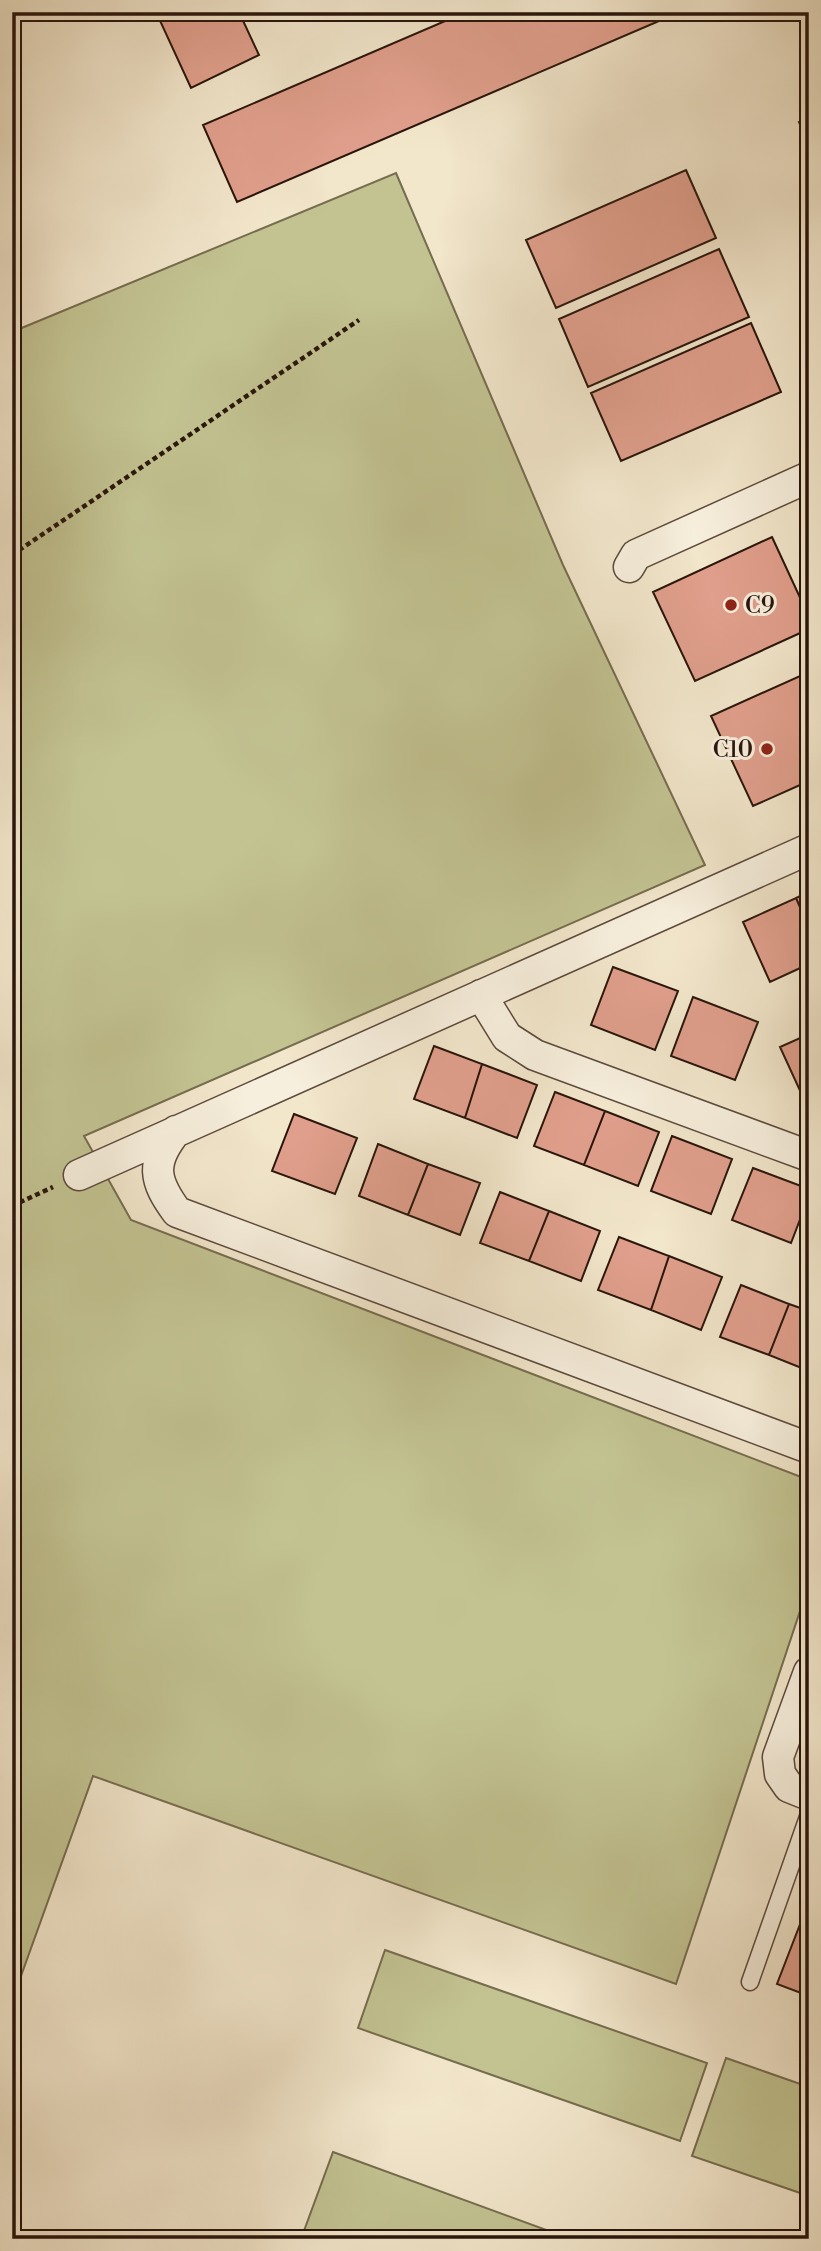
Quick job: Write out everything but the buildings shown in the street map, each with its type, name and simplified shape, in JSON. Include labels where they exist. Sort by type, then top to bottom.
[{"type":"street","points":[[629,567],[636,555],[809,477]]},
{"type":"street","points":[[79,1175],[809,849]]},
{"type":"street","points":[[481,995],[507,1037],[535,1055],[809,1156]]},
{"type":"street","points":[[176,1131],[166,1144],[156,1168],[162,1191],[177,1212],[809,1448]]},
{"type":"street","points":[[809,1672],[778,1757],[780,1774],[789,1787],[809,1795]]},
{"type":"lane","points":[[750,1982],[809,1814]]},
{"type":"path","points":[[12,555],[359,320]]},
{"type":"path","points":[[12,1206],[79,1175]]},
{"type":"green space","points":[[396,173],[563,565],[705,865],[84,1136],[131,1220],[809,1480],[809,1584],[676,1984],[93,1776],[12,2001],[12,332]]},
{"type":"green space","points":[[385,1950],[707,2063],[680,2141],[358,2028]]},
{"type":"green space","points":[[726,2058],[809,2087],[809,2196],[692,2156]]},
{"type":"green space","points":[[333,2152],[571,2239],[301,2239]]},
{"type":"place","name":"C9","points":[[731,605]]},
{"type":"place","name":"C10","points":[[767,749]]}]
